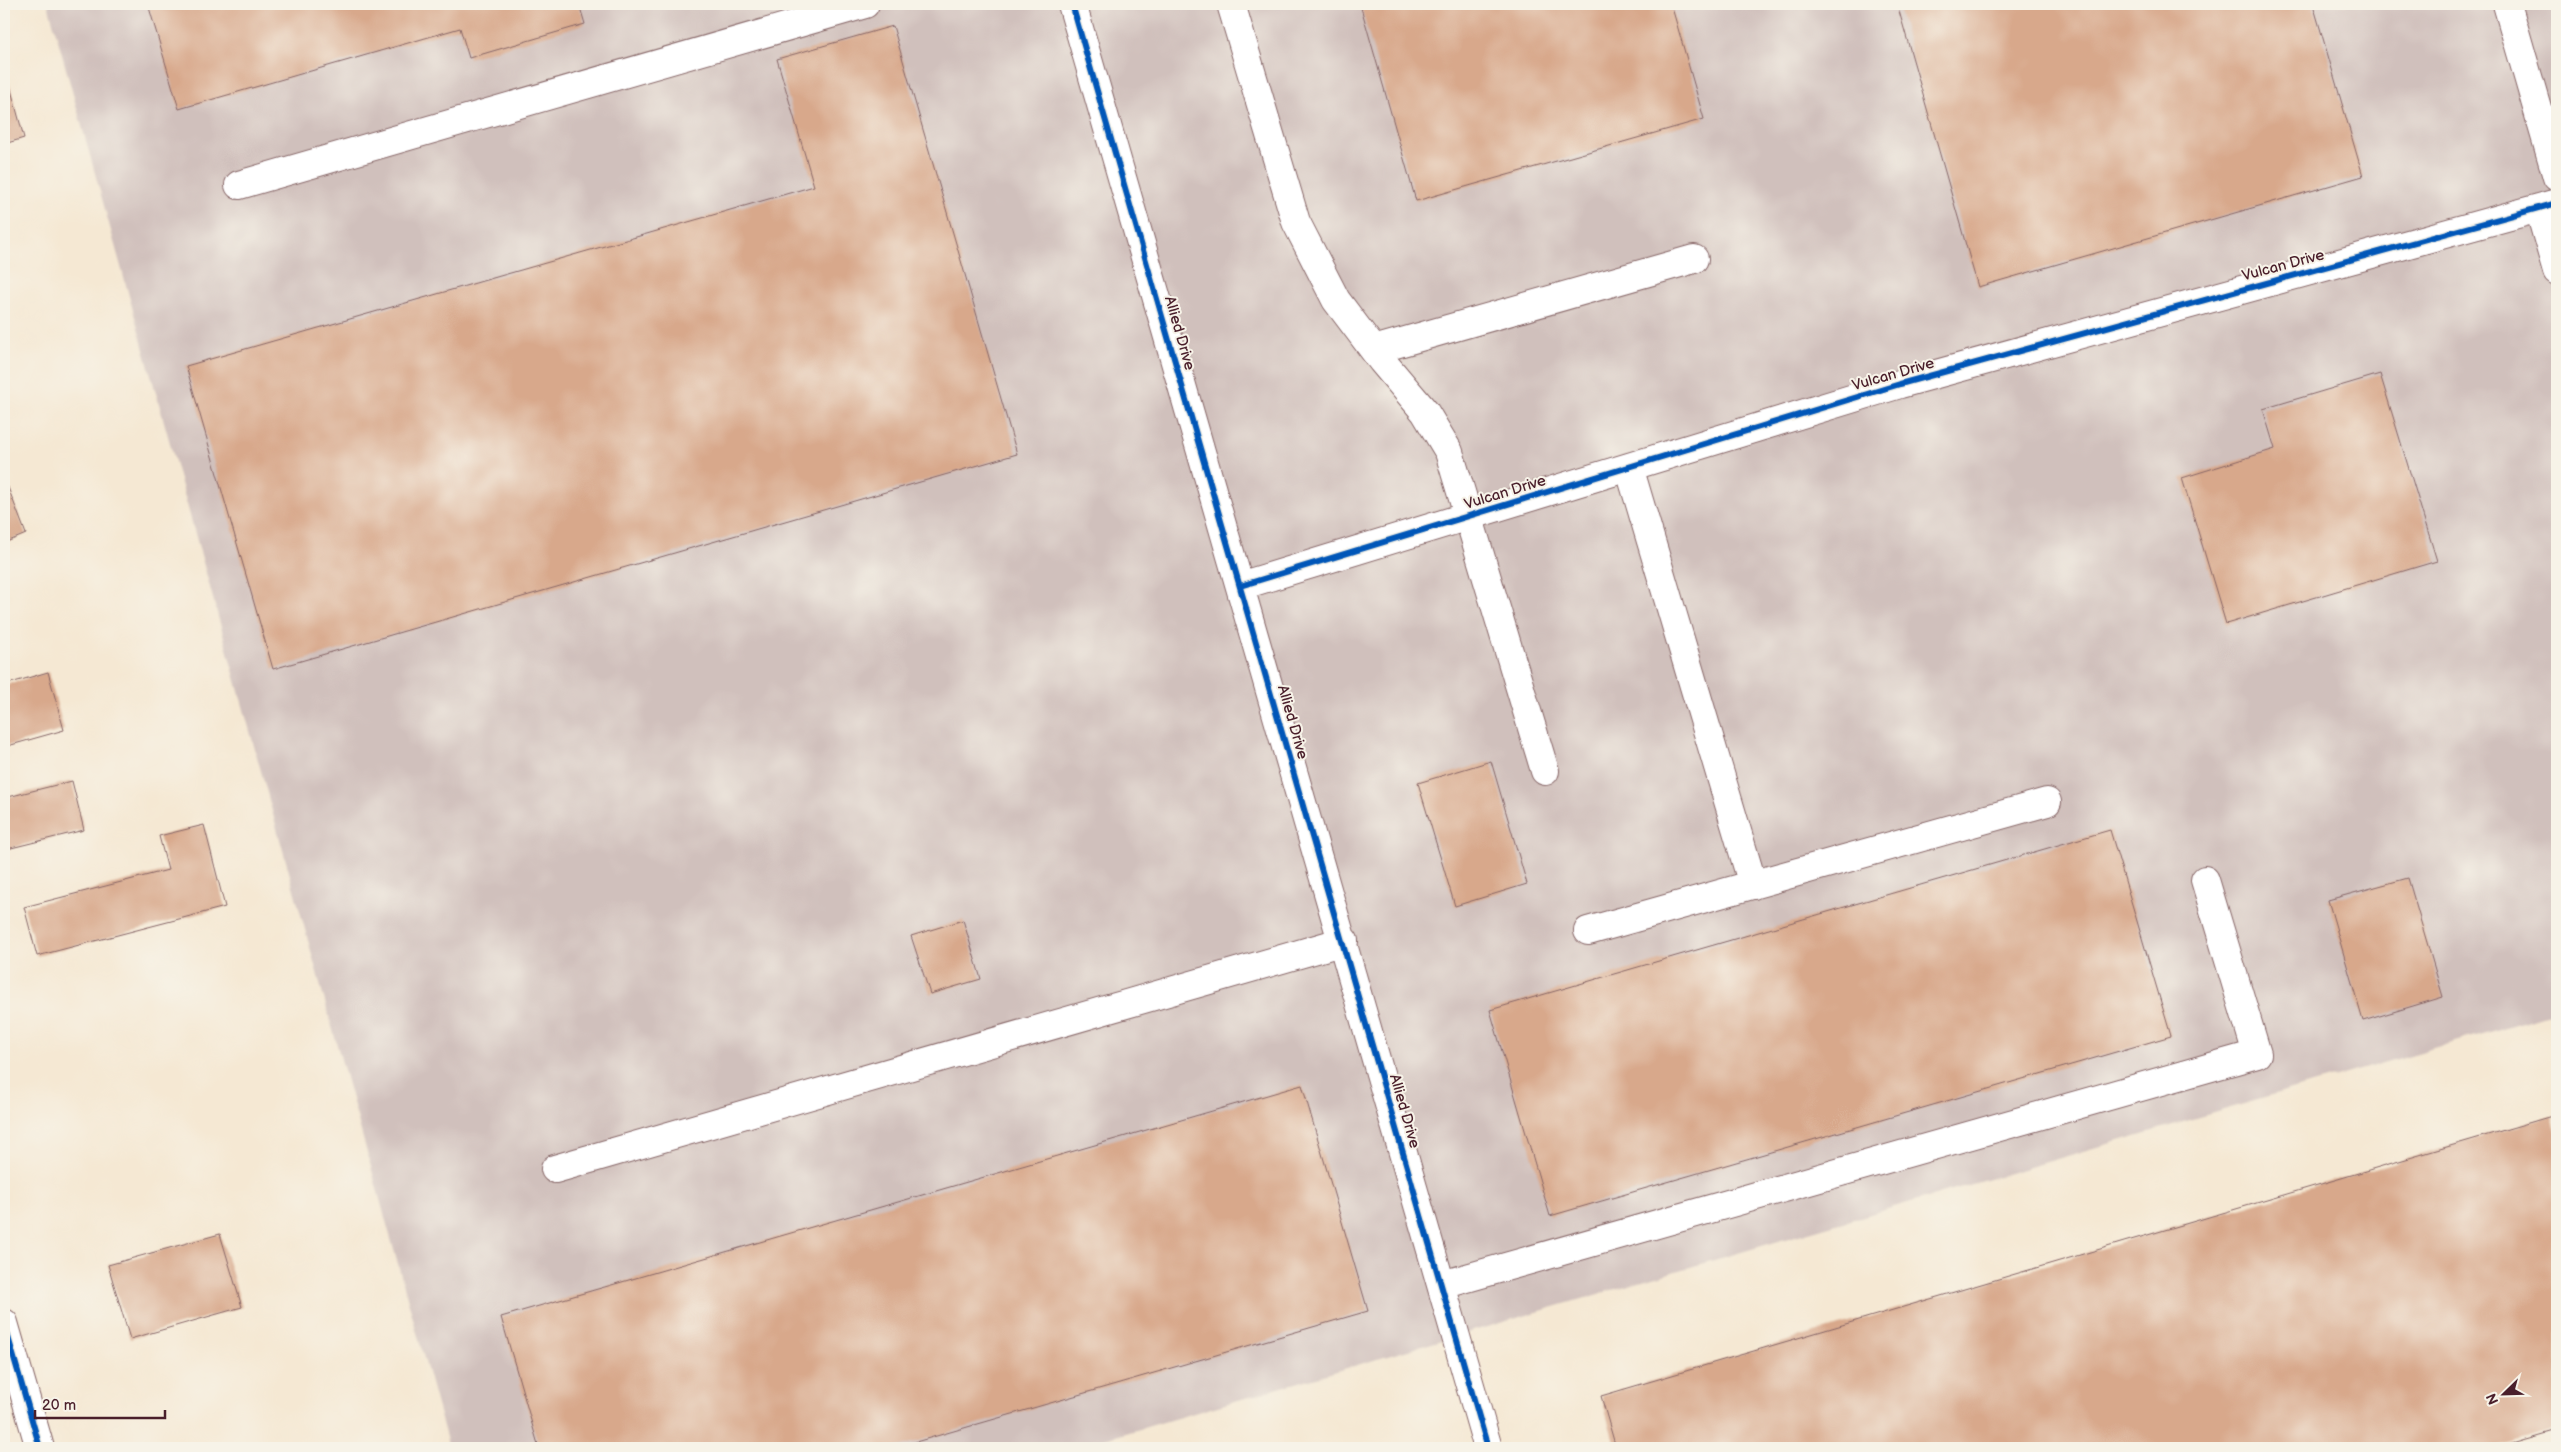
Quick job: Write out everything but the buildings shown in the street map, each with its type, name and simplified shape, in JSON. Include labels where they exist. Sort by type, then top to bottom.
[{"type":"street","points":[[239,186],[865,4]]},
{"type":"street","name":"Allied Drive","points":[[1072,4],[1344,941],[1488,1448]]},
{"type":"street","points":[[1231,4],[1296,222],[1336,300],[1425,412],[1449,452],[1545,771]]},
{"type":"street","points":[[2507,4],[2557,177]]},
{"type":"street","points":[[2548,205],[2557,271]]},
{"type":"street","name":"Vulcan Drive","points":[[1240,586],[1900,384],[2548,205]]},
{"type":"street","points":[[1374,350],[1694,259]]},
{"type":"street","points":[[1629,467],[1753,885]]},
{"type":"street","points":[[1588,931],[2048,802]]},
{"type":"street","points":[[1442,1285],[2257,1054],[2205,880]]},
{"type":"street","points":[[556,1168],[1344,941]]},
{"type":"street","points":[[4,1324],[40,1448]]},
{"type":"shaded area","points":[[48,4],[2557,4],[2557,1012],[1075,1448],[449,1448]]},
{"type":"cycle path","points":[[1072,4],[1488,1448]]},
{"type":"cycle path","points":[[1240,586],[1900,384],[2557,203]]},
{"type":"cycle path","points":[[4,1323],[40,1448]]}]
